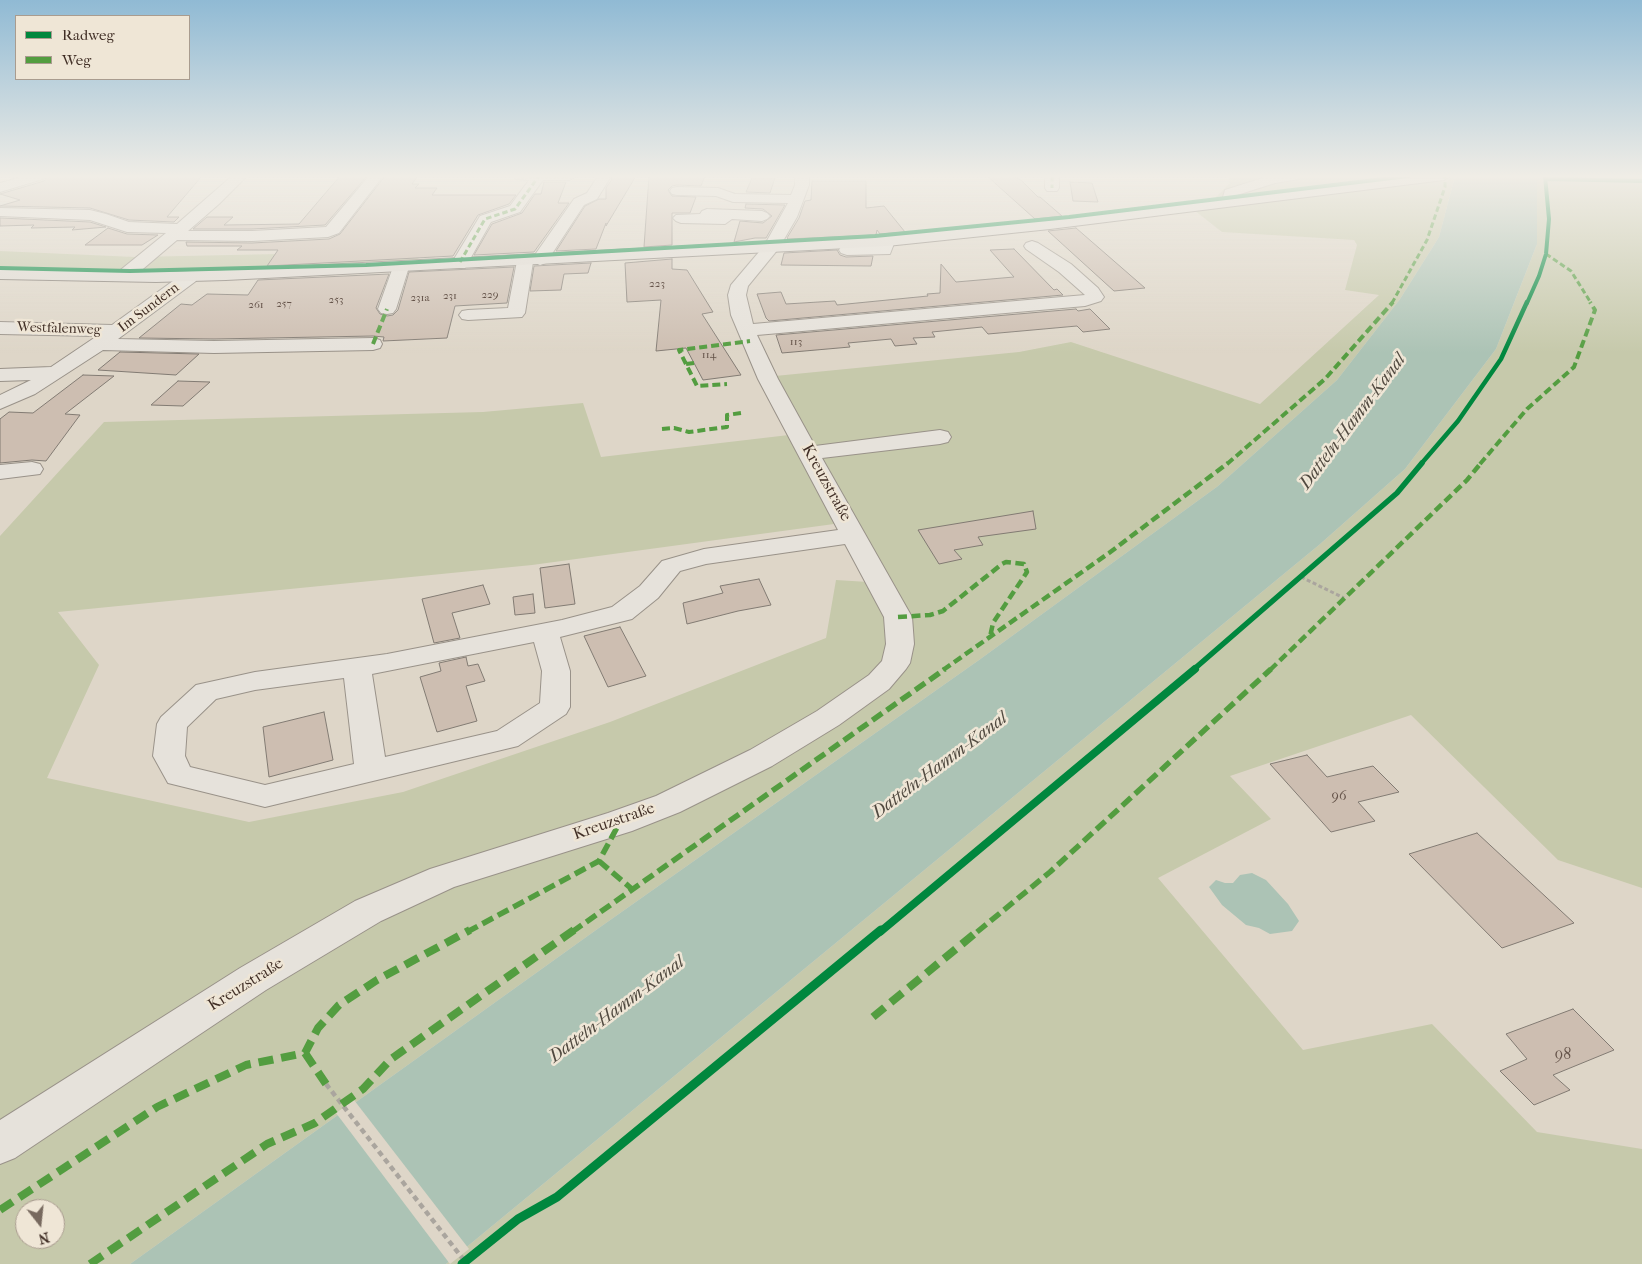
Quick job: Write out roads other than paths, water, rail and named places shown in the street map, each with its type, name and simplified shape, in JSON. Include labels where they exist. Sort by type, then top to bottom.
[{"type":"main road","points":[[0,274],[190,276],[260,274],[771,248],[942,235]]},
{"type":"street","points":[[124,276],[172,235]]},
{"type":"street","points":[[233,235],[271,235]]},
{"type":"street","points":[[459,264],[474,235]]},
{"type":"street","points":[[468,315],[516,313],[532,260],[552,235]]},
{"type":"street","name":"Kreuzstraße","points":[[0,1144],[253,979],[368,911],[442,878],[620,822],[668,804],[761,758],[828,718],[879,682],[896,663],[900,644],[898,617],[768,379],[745,330],[737,295],[740,285],[771,248],[779,235]]},
{"type":"street","points":[[847,250],[884,250],[887,240]]},
{"type":"street","points":[[745,330],[1086,301],[1095,297],[1092,292],[1065,268],[1032,246]]},
{"type":"street","points":[[387,309],[401,267]]},
{"type":"street","name":"Im Sundern","points":[[0,403],[57,373],[101,344],[190,276]]},
{"type":"street","name":"Westfalenweg","points":[[0,328],[118,331]]},
{"type":"street","points":[[101,344],[205,347],[373,344]]},
{"type":"street","points":[[0,375],[57,373]]},
{"type":"street","points":[[809,452],[940,437]]},
{"type":"street","points":[[0,472],[32,469]]},
{"type":"street","points":[[546,631],[556,671],[555,707],[507,739],[265,796],[179,775],[169,756],[172,724],[206,692],[255,681],[387,663],[546,631],[622,613],[649,592],[671,566],[704,557],[854,535]]},
{"type":"street","points":[[357,668],[371,771]]},
{"type":"water","name":"Datteln-Hamm-Kanal","points":[[1440,235],[1537,235],[1537,244],[1496,349],[1405,469],[1319,545],[446,1264],[130,1264],[596,930],[979,660],[1218,486],[1337,380],[1400,299]]},
{"type":"water","points":[[1252,873],[1266,880],[1288,904],[1299,921],[1292,931],[1270,934],[1259,928],[1246,925],[1222,905],[1209,887],[1216,880],[1233,883],[1240,875]]}]
